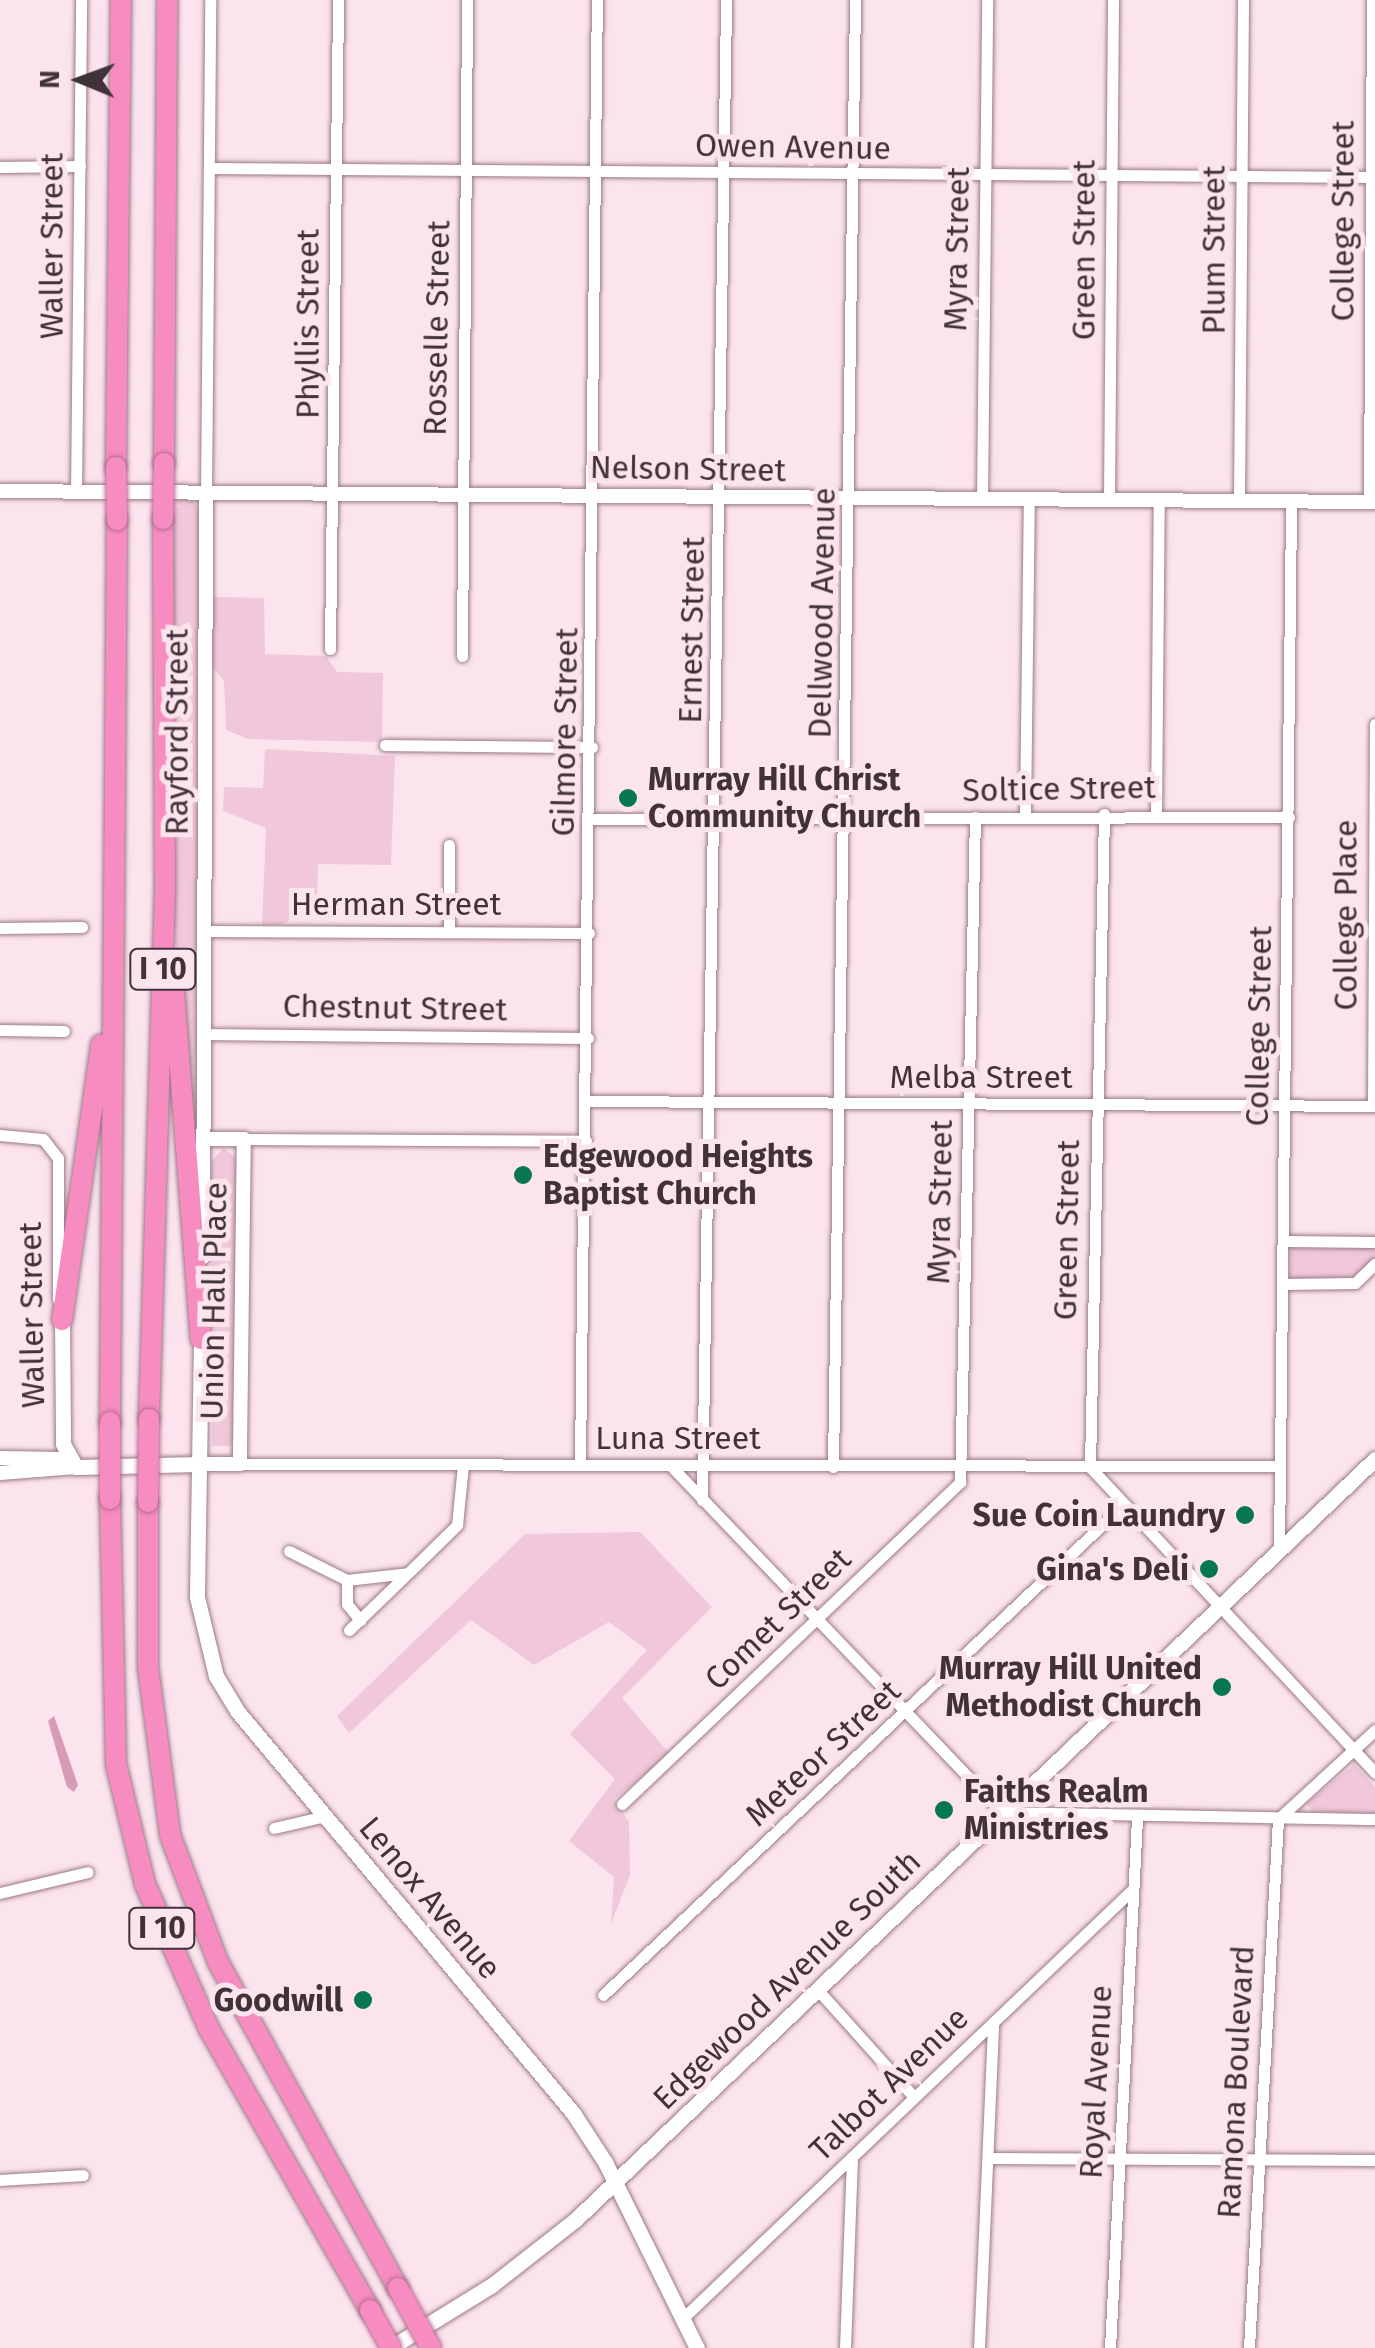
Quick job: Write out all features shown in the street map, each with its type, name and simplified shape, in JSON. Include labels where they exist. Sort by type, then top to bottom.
[{"type":"highway","name":"I 10","points":[[121,0],[110,1422],[116,1764],[145,1884],[210,2030],[391,2348]]},
{"type":"highway","name":"I 10","points":[[168,0],[165,890],[149,1419],[148,1667],[170,1835],[218,1962],[431,2348]]},
{"type":"highway","points":[[62,1320],[104,1028],[114,853]]},
{"type":"highway","points":[[165,890],[201,1340]]},
{"type":"main road","name":"Waller Street","points":[[62,1320],[63,1444],[76,1467]]},
{"type":"main road","name":"Rayford Street","points":[[200,1464],[201,1340]]},
{"type":"main road","name":"Edgewood Avenue South","points":[[391,2348],[533,2256],[614,2183],[1375,1459]]},
{"type":"main road","name":"Luna Street","points":[[76,1467],[200,1464]]},
{"type":"main road","name":"Lenox Avenue","points":[[200,1464],[197,1597],[208,1657],[238,1712],[573,2113],[614,2183],[697,2348]]},
{"type":"street","name":"Waller Street","points":[[76,492],[81,0]]},
{"type":"street","name":"Rayford Street","points":[[201,1340],[206,1139],[202,931],[210,0]]},
{"type":"street","name":"Phyllis Street","points":[[330,649],[338,0]]},
{"type":"street","name":"Rosselle Street","points":[[462,656],[468,0]]},
{"type":"street","name":"Gilmore Street","points":[[580,1465],[596,496],[597,0]]},
{"type":"street","name":"Ernest Street","points":[[702,1500],[722,497],[726,0]]},
{"type":"street","name":"Dellwood Avenue","points":[[833,1467],[851,499],[855,0]]},
{"type":"street","name":"Myra Street","points":[[982,499],[986,0]]},
{"type":"street","name":"Green Street","points":[[1109,500],[1113,0]]},
{"type":"street","name":"Plum Street","points":[[1240,502],[1243,0]]},
{"type":"street","name":"College Street","points":[[1372,0],[1372,502]]},
{"type":"street","points":[[0,167],[80,166]]},
{"type":"street","name":"Owen Avenue","points":[[210,168],[596,174],[1373,176]]},
{"type":"street","name":"Nelson Street","points":[[0,491],[1372,502]]},
{"type":"street","points":[[1025,814],[1029,500]]},
{"type":"street","points":[[1156,814],[1159,500]]},
{"type":"street","name":"College Street","points":[[1279,1550],[1291,502]]},
{"type":"street","name":"College Place","points":[[1374,1106],[1375,724]]},
{"type":"street","points":[[385,745],[592,747]]},
{"type":"street","name":"Soltice Street","points":[[591,819],[846,822],[1025,814],[1289,816]]},
{"type":"street","name":"Green Street","points":[[1090,1467],[1104,814]]},
{"type":"street","name":"Myra Street","points":[[962,1468],[975,817]]},
{"type":"street","points":[[449,845],[449,932]]},
{"type":"street","points":[[0,928],[82,927]]},
{"type":"street","name":"Herman Street","points":[[202,931],[588,933]]},
{"type":"street","points":[[0,1030],[64,1030]]},
{"type":"street","name":"Chestnut Street","points":[[202,1034],[588,1038]]},
{"type":"street","name":"Melba Street","points":[[587,1102],[1374,1106]]},
{"type":"street","name":"Waller Street","points":[[0,1135],[43,1138],[58,1158],[62,1320]]},
{"type":"street","points":[[206,1139],[586,1141]]},
{"type":"street","name":"Union Hall Place","points":[[240,1464],[244,1139]]},
{"type":"street","points":[[1285,1241],[1375,1242]]},
{"type":"street","points":[[1284,1284],[1356,1284],[1375,1264]]},
{"type":"street","name":"Luna Street","points":[[0,1458],[61,1459],[76,1467]]},
{"type":"street","name":"Luna Street","points":[[200,1464],[1280,1466]]},
{"type":"street","points":[[349,1630],[457,1525],[463,1464]]},
{"type":"street","points":[[670,1465],[1002,1812],[1137,1819],[1375,1819]]},
{"type":"street","name":"Luna Street","points":[[0,1473],[76,1467]]},
{"type":"street","points":[[1090,1467],[1120,1506],[1375,1772]]},
{"type":"street","name":"Comet Street","points":[[622,1804],[960,1482],[962,1468]]},
{"type":"street","name":"Meteor Street","points":[[603,1995],[905,1714],[1120,1506]]},
{"type":"street","points":[[289,1552],[347,1580],[408,1573]]},
{"type":"street","points":[[347,1580],[347,1604],[360,1620]]},
{"type":"street","points":[[1278,1820],[1375,1730]]},
{"type":"street","points":[[274,1828],[325,1816]]},
{"type":"street","name":"Royal Avenue","points":[[1110,2348],[1137,1819]]},
{"type":"street","name":"Ramona Boulevard","points":[[1249,2348],[1278,1820]]},
{"type":"street","points":[[0,1893],[88,1872]]},
{"type":"street","name":"Talbot Avenue","points":[[683,2318],[1133,1889]]},
{"type":"street","points":[[817,1989],[914,2097]]},
{"type":"street","points":[[978,2348],[994,2022]]},
{"type":"street","points":[[844,2348],[852,2157]]},
{"type":"street","points":[[988,2158],[1375,2160]]},
{"type":"street","points":[[0,2180],[84,2175]]},
{"type":"shaded area","points":[[169,498],[190,499],[200,509],[198,1223],[170,877],[169,507],[183,506],[169,505]]},
{"type":"shaded area","points":[[211,597],[264,598],[265,654],[326,656],[337,672],[383,673],[382,742],[248,739],[226,730],[224,680],[211,666]]},
{"type":"shaded area","points":[[265,749],[395,756],[391,865],[318,864],[317,905],[282,924],[262,925],[266,828],[223,811],[224,787],[263,788]]},
{"type":"shaded area","points":[[224,1148],[237,1159],[233,1440],[230,1446],[212,1446],[211,1162]]},
{"type":"shaded area","points":[[1290,1246],[1375,1247],[1375,1258],[1356,1279],[1290,1278]]},
{"type":"shaded area","points":[[640,1532],[712,1607],[622,1698],[670,1754],[614,1799],[629,1822],[630,1875],[611,1924],[614,1877],[569,1841],[615,1779],[570,1734],[647,1650],[609,1622],[534,1665],[471,1620],[349,1733],[337,1716],[525,1534]]},
{"type":"shaded area","points":[[54,1716],[78,1785],[74,1792],[67,1787],[48,1721]]},
{"type":"shaded area","points":[[1354,1764],[1375,1787],[1375,1813],[1314,1812],[1306,1804]]},
{"type":"place","name":"Murray Hill Christ Community Church","points":[[628,798]]},
{"type":"place","name":"Edgewood Heights Baptist Church","points":[[523,1175]]},
{"type":"place","name":"Sue Coin Laundry","points":[[1245,1515]]},
{"type":"place","name":"Gina's Deli","points":[[1209,1569]]},
{"type":"place","name":"Murray Hill United Methodist Church","points":[[1222,1687]]},
{"type":"place","name":"Faiths Realm Ministries","points":[[944,1810]]},
{"type":"place","name":"Goodwill","points":[[363,2000]]}]
